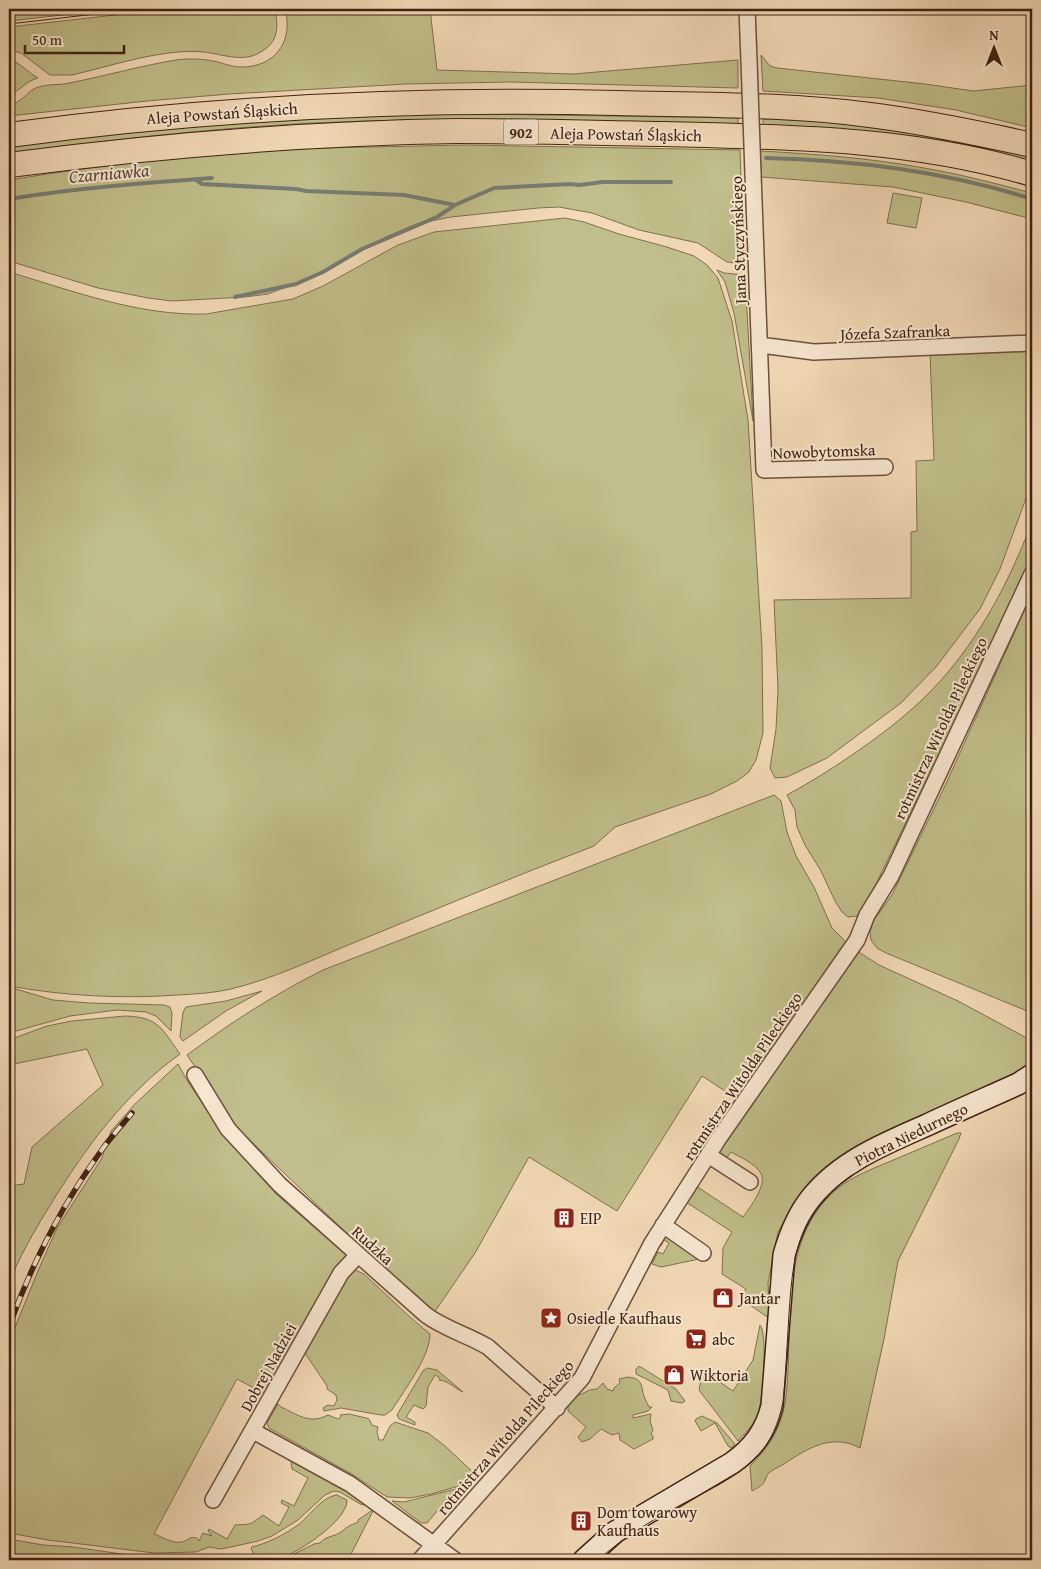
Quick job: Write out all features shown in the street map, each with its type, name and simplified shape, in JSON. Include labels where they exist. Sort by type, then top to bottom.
[{"type":"main road","name":"Aleja Powstań Śląskich","points":[[9,135],[111,121],[201,113],[430,102],[568,102],[788,108],[868,115],[955,128],[1032,145]]},
{"type":"main road","name":"Aleja Powstań Śląskich","points":[[9,165],[166,147],[321,136],[456,132],[576,132],[808,138],[883,144],[962,156],[1032,174]]},
{"type":"street","name":"Jana Styczyńskiego","points":[[747,9],[764,470]]},
{"type":"street","name":"Józefa Szafranka","points":[[760,344],[814,352],[1032,343]]},
{"type":"street","name":"Nowobytomska","points":[[764,470],[885,467]]},
{"type":"street","name":"rotmistrza Witolda Pileckiego","points":[[420,1560],[557,1408],[585,1373],[646,1253],[708,1155],[857,940],[867,915],[890,876],[1032,574]]},
{"type":"street","name":"Piotra Niedurnego","points":[[584,1560],[614,1532],[732,1463],[743,1456],[757,1441],[767,1422],[772,1406],[784,1255],[794,1225],[807,1202],[817,1190],[839,1171],[870,1151],[1018,1084],[1032,1075]]},
{"type":"street","name":"Rudzka","points":[[195,1076],[228,1129],[280,1186],[426,1315],[445,1327],[488,1347],[557,1408]]},
{"type":"street","points":[[708,1155],[750,1182]]},
{"type":"street","points":[[663,1226],[704,1253]]},
{"type":"street","name":"Dobrej Nadziei","points":[[213,1500],[341,1273],[358,1255]]},
{"type":"street","points":[[253,1431],[344,1480],[455,1560]]},
{"type":"shaded area","points":[[61,9],[116,9],[9,21],[9,15]]},
{"type":"shaded area","points":[[168,9],[275,9],[277,29],[269,46],[251,56],[231,57],[188,51],[155,55],[72,75],[50,75],[21,53],[9,50],[9,27]]},
{"type":"shaded area","points":[[285,9],[430,9],[437,70],[573,74],[738,60],[738,88],[510,82],[406,84],[229,94],[9,116],[9,105],[19,101],[32,90],[43,86],[64,84],[181,59],[208,60],[240,67],[263,63],[272,58],[284,42],[287,32]]},
{"type":"shaded area","points":[[761,55],[770,66],[777,68],[973,91],[1032,85],[1032,128],[956,110],[878,98],[763,91]]},
{"type":"shaded area","points":[[9,59],[38,78],[9,95]]},
{"type":"shaded area","points":[[473,114],[738,118],[738,124],[473,119],[314,123],[161,135],[9,153],[9,147],[125,133],[241,123]]},
{"type":"shaded area","points":[[763,119],[830,122],[897,130],[963,142],[1032,158],[1032,165],[763,125]]},
{"type":"shaded area","points":[[466,145],[740,150],[744,264],[727,262],[698,243],[639,230],[592,213],[559,207],[451,217],[416,224],[386,237],[320,274],[268,294],[245,297],[172,301],[148,298],[98,288],[9,261],[9,180],[126,163],[243,152],[322,148]]},
{"type":"shaded area","points":[[760,151],[822,155],[883,162],[965,176],[1032,193],[1032,219],[966,202],[893,187],[761,177]]},
{"type":"shaded area","points":[[893,193],[922,198],[916,228],[887,223]]},
{"type":"shaded area","points":[[565,218],[584,222],[694,256],[707,265],[718,278],[732,321],[748,420],[762,648],[763,733],[756,760],[749,772],[737,781],[711,794],[615,827],[594,846],[296,967],[248,984],[205,993],[136,997],[94,996],[9,986],[9,272],[131,307],[181,314],[206,314],[293,299],[323,286],[398,245],[434,232]]},
{"type":"shaded area","points":[[717,270],[724,273],[745,275],[753,421],[734,313],[725,282]]},
{"type":"shaded area","points":[[1032,350],[1032,482],[1000,569],[980,609],[936,667],[901,703],[827,758],[787,777],[775,778],[770,768],[776,729],[778,690],[774,600],[911,598],[911,532],[917,531],[916,461],[934,460],[930,354]]},
{"type":"shaded area","points":[[1032,522],[1032,559],[1027,572],[876,884],[857,916],[848,917],[842,912],[835,901],[821,871],[805,845],[797,827],[795,810],[787,795],[855,753],[891,726],[932,690],[951,669],[968,646],[997,599],[1022,548]]},
{"type":"shaded area","points":[[1032,594],[1032,1013],[886,953],[877,948],[871,940],[870,932],[874,920],[892,895],[944,788]]},
{"type":"shaded area","points":[[774,795],[781,801],[787,832],[796,856],[814,887],[832,928],[848,944],[739,1100],[702,1076],[617,1211],[529,1157],[475,1253],[434,1313],[357,1243],[235,1126],[187,1055],[253,1010],[323,970]]},
{"type":"shaded area","points":[[854,949],[879,965],[958,1001],[1025,1037],[1032,1042],[1032,1062],[1014,1075],[891,1130],[845,1155],[818,1175],[793,1205],[778,1232],[768,1283],[770,1319],[740,1298],[746,1289],[722,1274],[723,1248],[732,1232],[686,1202],[696,1186],[743,1217],[758,1195],[762,1182],[760,1172],[751,1163],[731,1152],[726,1159],[719,1153],[719,1150]]},
{"type":"shaded area","points":[[9,987],[53,1000],[164,1005],[170,1007],[172,1013],[171,1031],[156,1016],[146,1012],[117,1010],[70,1016],[9,1033]]},
{"type":"shaded area","points":[[262,991],[226,1011],[183,1041],[180,1037],[183,1012],[186,1007],[226,1001]]},
{"type":"shaded area","points":[[125,1016],[153,1022],[164,1031],[180,1054],[153,1075],[130,1097],[91,1144],[41,1221],[21,1256],[9,1283],[9,1186],[24,1184],[32,1147],[103,1085],[87,1049],[9,1065],[9,1040],[47,1026],[72,1021]]},
{"type":"shaded area","points":[[178,1064],[224,1136],[276,1194],[346,1255],[338,1264],[267,1395],[237,1379],[154,1534],[175,1542],[182,1542],[192,1538],[197,1538],[199,1541],[203,1533],[212,1536],[208,1531],[209,1529],[227,1539],[235,1525],[250,1524],[263,1515],[279,1526],[289,1507],[281,1503],[282,1500],[294,1506],[308,1478],[292,1469],[291,1463],[296,1459],[333,1479],[369,1506],[360,1504],[340,1492],[334,1491],[325,1495],[298,1520],[272,1536],[231,1547],[221,1549],[209,1547],[196,1552],[154,1553],[48,1540],[9,1533],[9,1342],[57,1228],[102,1158],[111,1131],[135,1104]]},
{"type":"shaded area","points":[[957,1133],[961,1133],[959,1139],[898,1261],[884,1339],[860,1448],[840,1442],[820,1444],[771,1472],[767,1475],[762,1485],[752,1491],[750,1466],[772,1439],[780,1422],[784,1407],[794,1273],[799,1249],[807,1227],[820,1207],[837,1189],[850,1180]]},
{"type":"shaded area","points":[[666,1236],[704,1258],[661,1267],[652,1264],[658,1252],[663,1254],[669,1243],[664,1240],[661,1246],[659,1245],[663,1237]]},
{"type":"shaded area","points":[[355,1270],[364,1274],[430,1334],[426,1353],[416,1373],[392,1410],[385,1415],[341,1408],[324,1411],[323,1408],[328,1405],[334,1406],[337,1400],[336,1395],[327,1389],[327,1386],[305,1353],[309,1342],[346,1274]]},
{"type":"shaded area","points":[[760,1325],[764,1341],[764,1355],[763,1384],[759,1409],[753,1423],[738,1441],[699,1390],[701,1380],[706,1373],[733,1391],[753,1360]]},
{"type":"shaded area","points":[[639,1366],[676,1389],[685,1401],[682,1403],[671,1401],[668,1390],[636,1374],[636,1369]]},
{"type":"shaded area","points":[[427,1368],[437,1370],[463,1392],[449,1383],[439,1380],[440,1378],[435,1375],[428,1387],[426,1406],[423,1409],[414,1405],[406,1417],[415,1422],[415,1425],[399,1419],[397,1415],[423,1371]]},
{"type":"shaded area","points":[[628,1377],[640,1382],[646,1401],[649,1407],[652,1407],[648,1411],[633,1415],[633,1418],[651,1414],[650,1421],[653,1430],[651,1434],[653,1439],[634,1449],[620,1440],[619,1433],[612,1435],[601,1429],[590,1439],[582,1442],[578,1437],[586,1427],[568,1411],[568,1404],[575,1395],[597,1389],[603,1383],[607,1389],[613,1391],[620,1383],[619,1379]]},
{"type":"shaded area","points":[[278,1404],[309,1419],[328,1415],[338,1419],[341,1417],[340,1415],[349,1414],[369,1419],[372,1425],[378,1427],[379,1440],[383,1440],[390,1426],[395,1422],[428,1433],[476,1475],[468,1477],[459,1486],[431,1494],[410,1498],[387,1497],[350,1473],[269,1428],[267,1423]]},
{"type":"shaded area","points":[[702,1416],[717,1423],[735,1444],[731,1448],[728,1446],[715,1423],[701,1431],[695,1421]]},
{"type":"shaded area","points":[[456,1489],[427,1523],[421,1523],[392,1501],[404,1502]]},
{"type":"shaded area","points":[[337,1495],[347,1500],[339,1518],[330,1527],[306,1545],[284,1557],[273,1560],[256,1560],[252,1547],[270,1541],[287,1532],[298,1525],[326,1499]]},
{"type":"shaded area","points":[[374,1509],[348,1560],[282,1560],[338,1534],[358,1522],[358,1520]]},
{"type":"shaded area","points":[[9,1539],[43,1545],[73,1547],[164,1560],[9,1560]]},
{"type":"shaded area","points":[[195,1557],[198,1560],[164,1560]]},
{"type":"waterway","points":[[766,158],[833,161],[901,169],[967,181],[1032,199]]},
{"type":"waterway","name":"Czarniawka","points":[[9,199],[85,189],[212,178]]},
{"type":"waterway","points":[[195,179],[202,184],[404,195],[455,205]]},
{"type":"waterway","points":[[235,297],[296,284],[323,272],[362,249],[437,217],[455,205],[494,188],[579,185],[603,182],[671,182]]},
{"type":"tram line","points":[[9,24],[139,9]]},
{"type":"tram line","points":[[598,1560],[616,1545],[646,1525],[739,1472],[757,1457],[766,1445],[777,1424],[783,1402],[791,1292],[796,1253],[809,1219],[834,1189],[852,1175]]},
{"type":"railway","points":[[9,1327],[37,1258],[73,1193],[112,1136],[132,1113]]},
{"type":"place","name":"EIP","points":[[564,1218]]},
{"type":"place","name":"Jantar","points":[[723,1298]]},
{"type":"place","name":"Osiedle Kaufhaus","points":[[551,1318]]},
{"type":"place","name":"abc","points":[[696,1339]]},
{"type":"place","name":"Wiktoria","points":[[674,1375]]},
{"type":"place","name":"Dom towarowy Kaufhaus","points":[[581,1521]]}]
